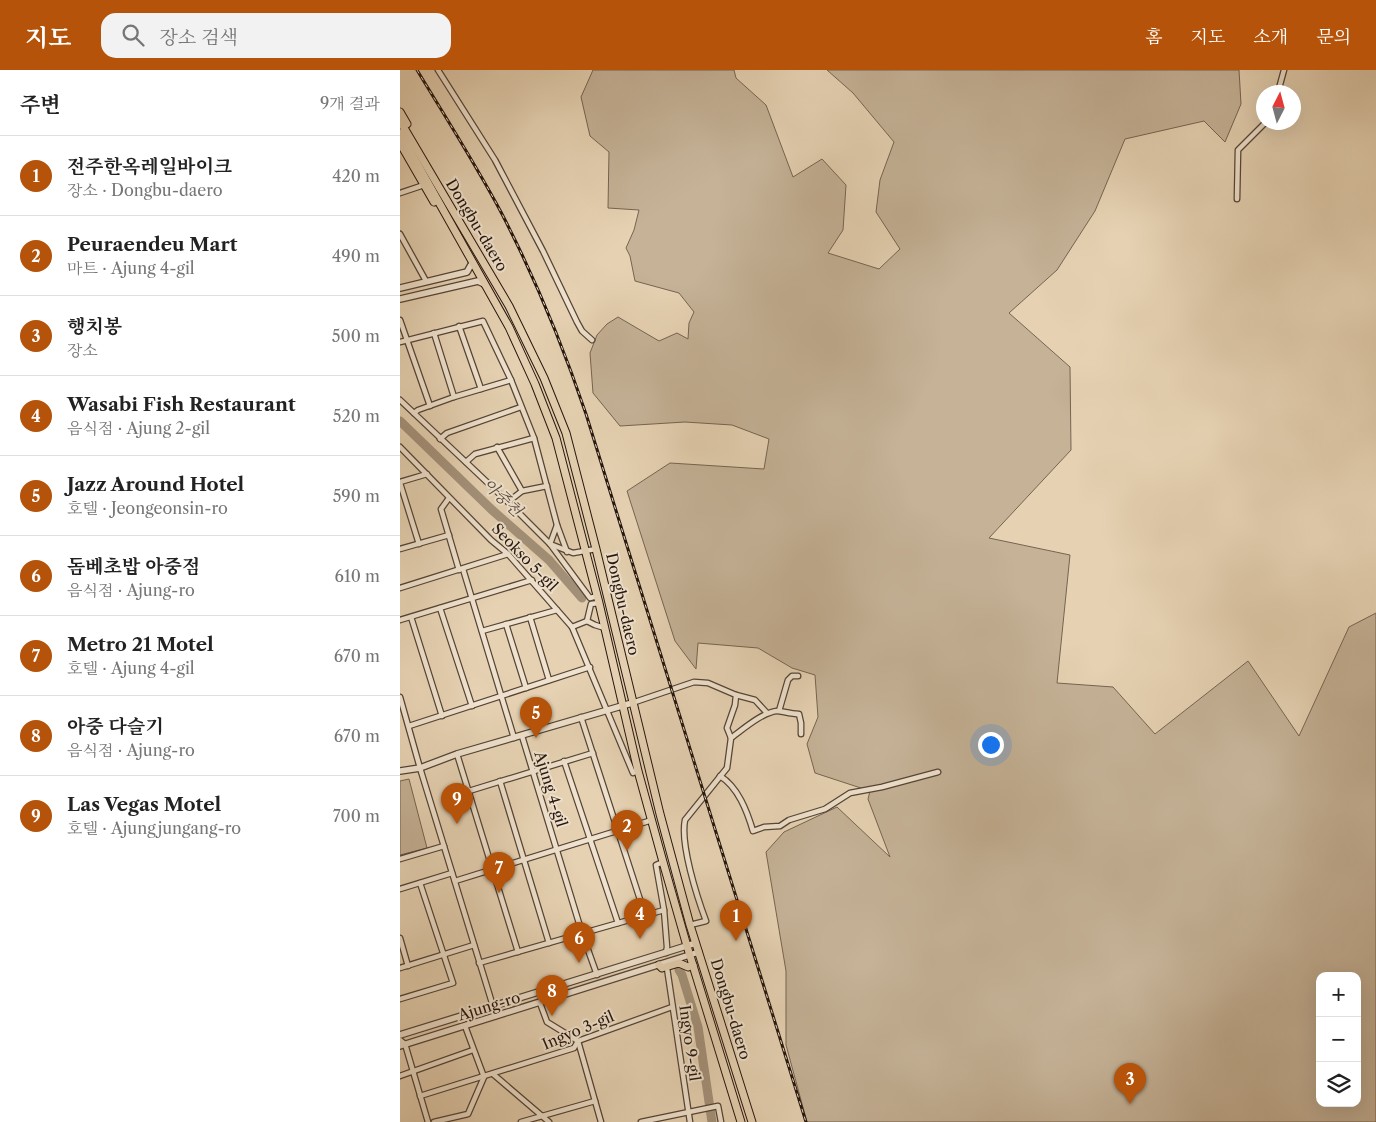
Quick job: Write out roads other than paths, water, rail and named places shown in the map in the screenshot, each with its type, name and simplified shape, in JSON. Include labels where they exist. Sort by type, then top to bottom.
[{"type":"main road","points":[[400,112],[471,236],[472,242]]},
{"type":"main road","name":"Dongbu-daero","points":[[400,120],[512,313],[544,378],[566,433],[660,814],[690,924],[752,1122]]},
{"type":"main road","name":"Dongbu-daero","points":[[400,133],[509,328],[535,384],[556,438],[585,552],[594,600],[605,628],[638,771],[686,946],[741,1122]]},
{"type":"main road","name":"Dongbu-daero","points":[[400,144],[436,205],[442,210]]},
{"type":"main road","points":[[659,965],[662,968],[679,963],[688,966],[693,965]]},
{"type":"street","points":[[438,70],[495,160],[543,251],[582,331],[592,340]]},
{"type":"street","points":[[1280,85],[1284,70]]},
{"type":"street","points":[[1237,199],[1238,150],[1258,130]]},
{"type":"street","points":[[400,193],[424,185]]},
{"type":"street","points":[[400,234],[426,281]]},
{"type":"street","points":[[400,288],[467,272],[472,263]]},
{"type":"street","points":[[400,299],[478,281],[484,284]]},
{"type":"street","points":[[400,320],[430,406]]},
{"type":"street","points":[[400,342],[483,321],[511,380],[534,438],[566,552]]},
{"type":"street","points":[[459,326],[481,389]]},
{"type":"street","points":[[434,333],[454,397]]},
{"type":"street","points":[[414,413],[454,397],[511,380]]},
{"type":"street","points":[[400,400],[550,544],[594,600],[588,620],[572,627]]},
{"type":"street","points":[[440,438],[447,433],[521,407]]},
{"type":"street","points":[[466,462],[474,454],[534,438]]},
{"type":"street","name":"Seokso 5-gil","points":[[400,447],[491,540],[508,554],[572,627],[633,773],[638,771]]},
{"type":"street","points":[[497,447],[522,490]]},
{"type":"street","points":[[418,544],[400,482],[427,474]]},
{"type":"street","points":[[508,502],[522,490],[547,486]]},
{"type":"street","points":[[449,498],[441,509],[472,598],[514,738]]},
{"type":"street","points":[[550,544],[557,525]]},
{"type":"street","points":[[402,548],[449,535]]},
{"type":"street","points":[[550,544],[566,552],[596,550]]},
{"type":"street","points":[[400,588],[508,554]]},
{"type":"street","points":[[400,620],[532,580]]},
{"type":"street","points":[[440,608],[472,706]]},
{"type":"street","points":[[482,631],[557,610]]},
{"type":"street","points":[[411,617],[442,716]]},
{"type":"street","points":[[530,617],[549,680]]},
{"type":"street","points":[[588,620],[595,625],[605,628]]},
{"type":"street","points":[[506,624],[526,688]]},
{"type":"street","points":[[409,726],[590,667]]},
{"type":"street","points":[[779,711],[788,680],[792,676],[798,676]]},
{"type":"street","points":[[400,771],[420,768],[458,754],[694,682],[708,683],[736,695],[755,700],[767,713]]},
{"type":"street","points":[[690,924],[706,921],[701,909],[684,842],[684,825],[690,812],[727,768],[731,738],[727,728],[736,695]]},
{"type":"street","points":[[400,700],[496,1016]]},
{"type":"street","points":[[731,738],[767,713],[779,711],[798,714],[801,723],[801,734]]},
{"type":"street","points":[[582,717],[645,915]]},
{"type":"street","name":"Ajung 4-gil","points":[[522,736],[582,933]]},
{"type":"street","points":[[469,791],[593,752]]},
{"type":"street","points":[[458,754],[518,952]]},
{"type":"street","name":"Ajung 4-gil","points":[[564,761],[618,923]]},
{"type":"street","points":[[720,776],[729,782],[747,812],[753,831],[764,827],[780,826],[789,820],[825,809],[850,793],[882,787],[913,777],[938,772]]},
{"type":"street","points":[[500,781],[549,943]]},
{"type":"street","name":"Ajung 4-gil","points":[[455,881],[652,820]]},
{"type":"street","points":[[400,859],[444,846]]},
{"type":"street","points":[[663,862],[656,864],[664,910],[666,953]]},
{"type":"street","points":[[400,889],[452,873]]},
{"type":"street","points":[[400,999],[453,983],[420,883]]},
{"type":"street","points":[[480,963],[664,910]]},
{"type":"street","points":[[582,933],[597,975]]},
{"type":"street","points":[[400,938],[408,966]]},
{"type":"street","name":"Ajung-ro","points":[[400,1036],[696,943]]},
{"type":"street","points":[[400,968],[474,945]]},
{"type":"street","name":"Ajung-ro","points":[[402,1043],[465,1026],[699,952]]},
{"type":"street","name":"Ingyo 9-gil","points":[[667,968],[690,1122]]},
{"type":"street","points":[[540,1003],[547,1022],[578,1041],[601,1122]]},
{"type":"street","name":"Ingyo 3-gil","points":[[420,1096],[574,1048],[578,1041],[672,1007]]},
{"type":"street","points":[[434,1122],[468,1114],[484,1077],[465,1026]]},
{"type":"street","points":[[402,1043],[428,1122]]},
{"type":"street","points":[[400,1076],[473,1050]]},
{"type":"street","points":[[494,1074],[548,1122]]},
{"type":"street","points":[[521,1122],[595,1101]]},
{"type":"street","points":[[641,1122],[718,1106],[721,1122]]},
{"type":"waterway","name":"아중천","points":[[400,421],[491,509],[549,560],[582,598]]},
{"type":"waterway","points":[[679,970],[698,1027],[712,1122]]},
{"type":"railway","points":[[417,70],[502,214],[537,287],[568,363],[586,414],[806,1122]]},
{"type":"place","name":"Jazz Around Hotel","points":[[536,738]]},
{"type":"place","name":"Las Vegas Motel","points":[[457,824]]},
{"type":"place","name":"Peuraendeu Mart","points":[[627,851]]},
{"type":"place","name":"Metro 21 Motel","points":[[499,893]]},
{"type":"place","name":"Wasabi Fish Restaurant","points":[[640,939]]},
{"type":"place","name":"전주한옥레일바이크","points":[[736,941]]},
{"type":"place","name":"돔베초밥 아중점","points":[[579,963]]},
{"type":"place","name":"아중 다슬기","points":[[552,1016]]},
{"type":"place","name":"행치봉","points":[[1130,1104]]}]
